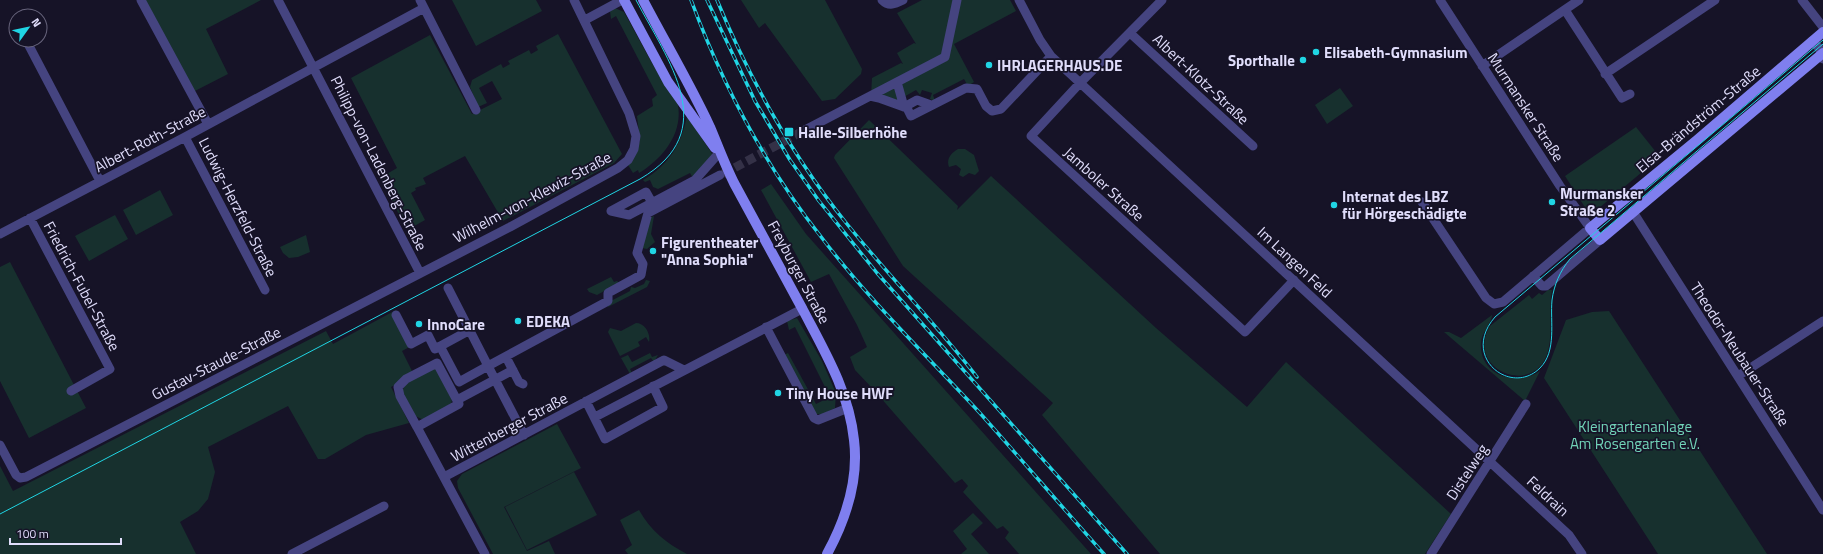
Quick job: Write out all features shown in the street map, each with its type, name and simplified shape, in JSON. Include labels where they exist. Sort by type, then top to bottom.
[{"type":"street","points":[[141,0],[208,124]]},
{"type":"street","name":"Philipp-von-Ladenberg-Straße","points":[[278,0],[420,273]]},
{"type":"street","name":"Wilhelm-von-Klewiz-Straße","points":[[420,273],[586,186],[618,168],[628,160],[634,149],[636,136],[632,122],[574,0]]},
{"type":"street","points":[[584,20],[623,0]]},
{"type":"street","name":"Freyburger Straße","points":[[623,0],[668,82],[719,153],[831,365],[848,408],[854,441],[855,471],[846,514],[827,554]]},
{"type":"street","name":"Freyburger Straße","points":[[643,0],[710,128],[719,153]]},
{"type":"street","points":[[882,0],[886,4],[891,5],[903,0]]},
{"type":"street","points":[[803,131],[945,57],[957,0]]},
{"type":"street","name":"Im Langen Feld","points":[[1019,0],[1040,40],[1051,56],[1491,462]]},
{"type":"street","name":"Jamboler Straße","points":[[1162,0],[1080,82],[1031,136],[1245,332],[1294,280]]},
{"type":"street","name":"Murmansker Straße","points":[[1440,0],[1564,192],[1590,228]]},
{"type":"street","points":[[1482,66],[1580,0]]},
{"type":"street","points":[[1606,74],[1715,0]]},
{"type":"street","points":[[1802,0],[1823,27]]},
{"type":"street","points":[[422,4],[476,110]]},
{"type":"street","name":"Albert-Roth-Straße","points":[[0,234],[185,137],[313,67],[422,4]]},
{"type":"street","points":[[1565,10],[1622,98],[1630,94]]},
{"type":"street","name":"Elsa-Brändström-Straße","points":[[1422,202],[1486,298],[1491,303],[1498,304],[1503,302],[1823,32]]},
{"type":"street","name":"Albert-Klotz-Straße","points":[[1130,33],[1253,146]]},
{"type":"street","points":[[1812,41],[1822,55]]},
{"type":"street","points":[[30,48],[100,181]]},
{"type":"street","name":"Elsa-Brändström-Straße","points":[[1533,276],[1542,286],[1546,286],[1822,55]]},
{"type":"street","points":[[931,105],[971,87],[977,89],[988,108],[992,111],[1001,108],[1051,56]]},
{"type":"street","points":[[870,96],[904,107],[897,82]]},
{"type":"street","name":"Ludwig-Herzfeld-Straße","points":[[185,137],[265,290]]},
{"type":"street","points":[[440,346],[459,382],[608,301],[608,294],[640,275],[642,264],[637,254],[648,213],[663,197],[695,180],[719,153]]},
{"type":"street","points":[[654,206],[703,187],[720,176]]},
{"type":"street","points":[[1624,200],[1633,212]]},
{"type":"street","name":"Theodor-Neubauer-Straße","points":[[1633,212],[1823,510]]},
{"type":"street","name":"Friedrich-Fubel-Straße","points":[[30,218],[110,369],[71,391]]},
{"type":"street","points":[[1590,228],[1600,240]]},
{"type":"street","name":"Gustav-Staude-Straße","points":[[0,445],[16,474],[20,478],[26,477],[420,273]]},
{"type":"street","points":[[448,288],[524,435]]},
{"type":"street","points":[[595,417],[802,309]]},
{"type":"street","points":[[396,315],[411,344],[428,335],[435,349],[470,330]]},
{"type":"street","points":[[1738,376],[1823,320]]},
{"type":"street","points":[[766,328],[814,418],[818,420],[848,408]]},
{"type":"street","points":[[502,358],[508,374],[523,384]]},
{"type":"street","name":"Wittenberger Straße","points":[[444,478],[664,360],[684,370]]},
{"type":"street","points":[[417,427],[459,404],[437,362],[406,379],[398,387],[400,396],[485,554]]},
{"type":"street","points":[[457,400],[508,374]]},
{"type":"street","name":"Wittenberger Straße","points":[[586,401],[605,439],[663,407],[653,386]]},
{"type":"street","name":"Distelweg","points":[[1431,554],[1491,462],[1526,404]]},
{"type":"street","name":"Feldrain","points":[[1491,462],[1569,535],[1582,554]]},
{"type":"street","points":[[292,554],[384,506]]},
{"type":"green space","points":[[145,0],[261,0],[206,29],[228,74],[191,93]]},
{"type":"green space","points":[[452,0],[536,0],[542,11],[476,46]]},
{"type":"green space","points":[[741,0],[825,0],[862,69],[861,74],[835,99],[822,101],[765,23],[759,28]]},
{"type":"green space","points":[[922,0],[1010,0],[1016,11],[954,44],[974,82],[968,86],[964,79],[933,95],[935,101],[930,99],[932,93],[922,90],[920,95],[916,90],[902,98],[904,103],[871,96],[872,78],[901,63],[903,64],[897,53],[914,43],[916,44],[897,13]]},
{"type":"green space","points":[[615,8],[624,12],[663,82],[678,105],[679,116],[677,126],[669,145],[656,161],[639,173],[638,170],[633,173],[628,165],[640,141],[637,116],[653,106],[652,99],[657,95],[616,16],[611,19],[610,11]]},
{"type":"green space","points":[[558,34],[622,154],[614,163],[503,221],[465,156],[423,178],[426,184],[415,188],[416,190],[411,193],[425,220],[409,229],[406,228],[380,178],[397,168],[351,78],[430,35],[472,114],[502,99],[492,81],[479,88],[487,103],[478,107],[470,87],[472,80],[501,64],[503,68],[510,64],[508,61],[529,50],[531,54],[538,50],[536,46]]},
{"type":"green space","points":[[1340,88],[1353,106],[1327,124],[1315,105]]},
{"type":"green space","points":[[687,116],[713,155],[693,178],[690,173],[658,189],[653,187],[650,180],[645,182],[643,180],[667,161],[681,136]]},
{"type":"green space","points":[[869,120],[958,206],[957,210],[991,176],[1156,328],[1247,407],[1286,362],[1451,514],[1425,554],[1160,554],[1042,415],[1053,403],[903,266],[834,158],[835,155]]},
{"type":"green space","points":[[1636,127],[1660,157],[1593,213],[1588,212],[1565,176]]},
{"type":"green space","points":[[958,149],[965,149],[974,155],[979,171],[975,175],[969,173],[963,177],[959,175],[961,169],[956,165],[949,167],[948,161],[950,156]]},
{"type":"green space","points":[[771,184],[806,234],[1091,554],[1019,554],[1005,538],[1009,532],[1003,526],[997,529],[963,492],[968,486],[962,479],[955,483],[880,397],[883,392],[878,387],[873,389],[855,370],[850,357],[867,347],[857,325],[829,274],[811,282],[761,190]]},
{"type":"green space","points":[[160,190],[173,215],[136,235],[123,210]]},
{"type":"green space","points":[[115,215],[128,239],[89,261],[75,236]]},
{"type":"green space","points":[[654,216],[651,234],[655,242],[647,249],[642,248],[649,218]]},
{"type":"green space","points":[[306,235],[310,252],[298,257],[289,258],[283,253],[280,247]]},
{"type":"green space","points":[[10,262],[86,408],[29,438],[0,381],[0,267]]},
{"type":"green space","points":[[611,277],[614,282],[617,281],[619,283],[597,295],[589,292],[587,289]]},
{"type":"green space","points":[[646,280],[650,281],[647,287],[608,307],[609,302],[630,291],[631,287],[635,288],[644,284]]},
{"type":"green space","points":[[1548,290],[1552,290],[1550,306],[1550,341],[1546,357],[1538,369],[1527,375],[1514,375],[1502,372],[1492,365],[1486,354],[1485,341],[1490,326],[1529,295],[1532,299],[1539,293],[1542,295]]},
{"type":"green space","points":[[396,310],[415,344],[402,351],[414,375],[391,387],[409,423],[366,435],[325,459],[318,459],[288,406],[208,447],[215,472],[208,499],[198,511],[180,522],[196,554],[0,554],[0,466],[13,491],[326,331],[333,344]]},
{"type":"green space","name":"Kleingartenanlage Am Rosengarten e.V.","points":[[1609,311],[1767,554],[1658,554],[1544,378],[1566,320],[1592,312]]},
{"type":"green space","points":[[1492,315],[1492,318],[1481,339],[1482,354],[1486,364],[1493,371],[1511,378],[1531,376],[1540,371],[1525,401],[1444,332],[1449,332],[1461,338]]},
{"type":"green space","points":[[797,318],[822,361],[836,393],[835,408],[823,414],[816,414],[784,355],[788,353],[816,404],[830,397],[795,327],[789,330],[787,321]]},
{"type":"green space","points":[[636,323],[639,323],[645,327],[648,332],[649,342],[646,337],[638,342],[640,346],[620,356],[608,332],[610,328],[621,331]]},
{"type":"green space","points":[[650,353],[652,357],[658,355],[654,362],[651,358],[630,369],[632,373],[630,374],[621,358],[628,355],[632,362]]},
{"type":"green space","points":[[432,369],[437,369],[445,382],[452,397],[452,402],[450,406],[426,421],[413,415],[403,396],[403,389],[407,382]]},
{"type":"green space","points":[[557,424],[581,468],[504,507],[527,551],[549,541],[555,554],[493,554],[458,488],[457,481],[462,474]]},
{"type":"green space","points":[[574,472],[597,515],[527,550],[505,507]]},
{"type":"green space","points":[[639,510],[660,536],[687,554],[628,554],[625,550],[632,545],[620,520]]},
{"type":"green space","points":[[973,513],[983,523],[971,534],[989,554],[961,554],[967,549],[953,531]]},
{"type":"tunnel","points":[[723,174],[803,131]]},
{"type":"tram line","points":[[0,514],[640,179],[665,160],[679,139],[684,117],[681,94],[673,71],[662,47],[636,0]]},
{"type":"tram line","points":[[1823,40],[1495,317],[1486,332],[1483,346],[1486,358],[1494,368],[1504,375],[1516,378],[1528,376],[1540,368],[1549,353],[1551,345],[1552,300],[1554,289],[1560,273],[1570,259],[1823,44]]},
{"type":"railway","points":[[691,0],[703,32],[731,94],[764,154],[801,211],[859,283],[898,327],[979,412],[1104,554]]},
{"type":"railway","points":[[707,0],[755,101],[790,160],[819,201],[877,273],[1127,554]]},
{"type":"railway","points":[[717,0],[758,88],[774,117],[809,172],[847,224],[977,377]]},
{"type":"place","name":"Elisabeth-Gymnasium","points":[[1316,52]]},
{"type":"place","name":"Sporthalle","points":[[1303,60]]},
{"type":"place","name":"IHRLAGERHAUS.DE","points":[[989,65]]},
{"type":"place","name":"Halle-Silberhöhe","points":[[789,132]]},
{"type":"place","name":"Murmansker Straße 2","points":[[1552,202]]},
{"type":"place","name":"Internat des LBZ für Hörgeschädigte","points":[[1334,205]]},
{"type":"place","name":"Figurentheater \"Anna Sophia\"","points":[[653,251]]},
{"type":"place","name":"EDEKA","points":[[518,321]]},
{"type":"place","name":"InnoCare","points":[[419,324]]},
{"type":"place","name":"Tiny House HWF","points":[[778,393]]}]
